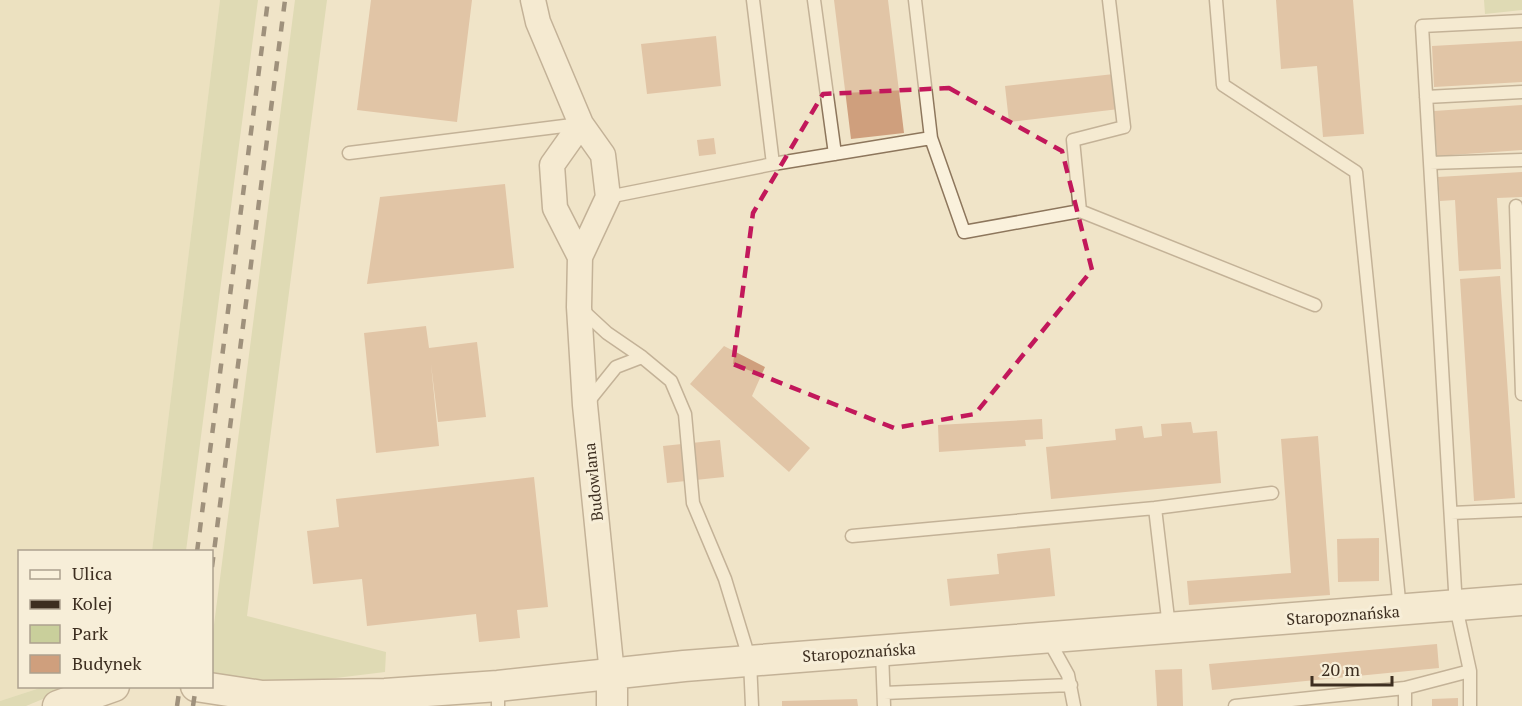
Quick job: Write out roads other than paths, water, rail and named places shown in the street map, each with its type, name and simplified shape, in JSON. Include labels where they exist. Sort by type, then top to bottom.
[{"type":"street","points":[[533,0],[538,22],[581,124],[603,155],[608,197]]},
{"type":"street","name":"Budowlana","points":[[580,257],[555,208],[552,165],[581,124]]},
{"type":"street","name":"Budowlana","points":[[608,197],[580,257],[579,307],[585,405],[612,674],[612,706]]},
{"type":"street","name":"Staropoznańska","points":[[203,688],[262,696],[386,694],[498,696],[612,674],[750,661],[1522,600]]},
{"type":"street","points":[[58,706],[111,688]]},
{"type":"lane","points":[[753,0],[773,164]]},
{"type":"lane","points":[[814,0],[835,154]]},
{"type":"lane","points":[[915,0],[932,138],[964,232],[1080,211],[1315,305]]},
{"type":"lane","points":[[1080,211],[1073,140],[1124,127],[1109,0]]},
{"type":"lane","points":[[1216,0],[1223,85],[1356,172],[1401,611]]},
{"type":"lane","points":[[1470,706],[1470,671],[1456,607],[1422,26],[1522,21]]},
{"type":"lane","points":[[1426,97],[1522,92]]},
{"type":"lane","points":[[349,153],[581,124]]},
{"type":"lane","points":[[608,197],[773,164],[932,138]]},
{"type":"lane","points":[[1430,163],[1522,160]]},
{"type":"lane","points":[[1516,206],[1522,394]]},
{"type":"lane","points":[[579,307],[607,333],[671,381],[685,414],[693,503],[725,579],[750,661],[752,706]]},
{"type":"lane","points":[[585,405],[616,367],[642,357]]},
{"type":"lane","points":[[852,536],[1155,508],[1272,493]]},
{"type":"lane","points":[[1155,508],[1170,628]]},
{"type":"lane","points":[[1451,513],[1522,510]]},
{"type":"lane","points":[[1048,638],[1065,666],[1074,706]]},
{"type":"lane","points":[[882,650],[884,706]]},
{"type":"lane","points":[[1235,706],[1304,702],[1405,688],[1470,671]]},
{"type":"lane","points":[[884,693],[1071,685]]},
{"type":"lane","points":[[1405,688],[1405,706]]},
{"type":"railway","points":[[197,550],[268,0]]},
{"type":"railway","points":[[213,559],[285,0]]},
{"type":"railway","points":[[177,706],[180,688]]},
{"type":"railway","points":[[193,706],[196,688]]}]
